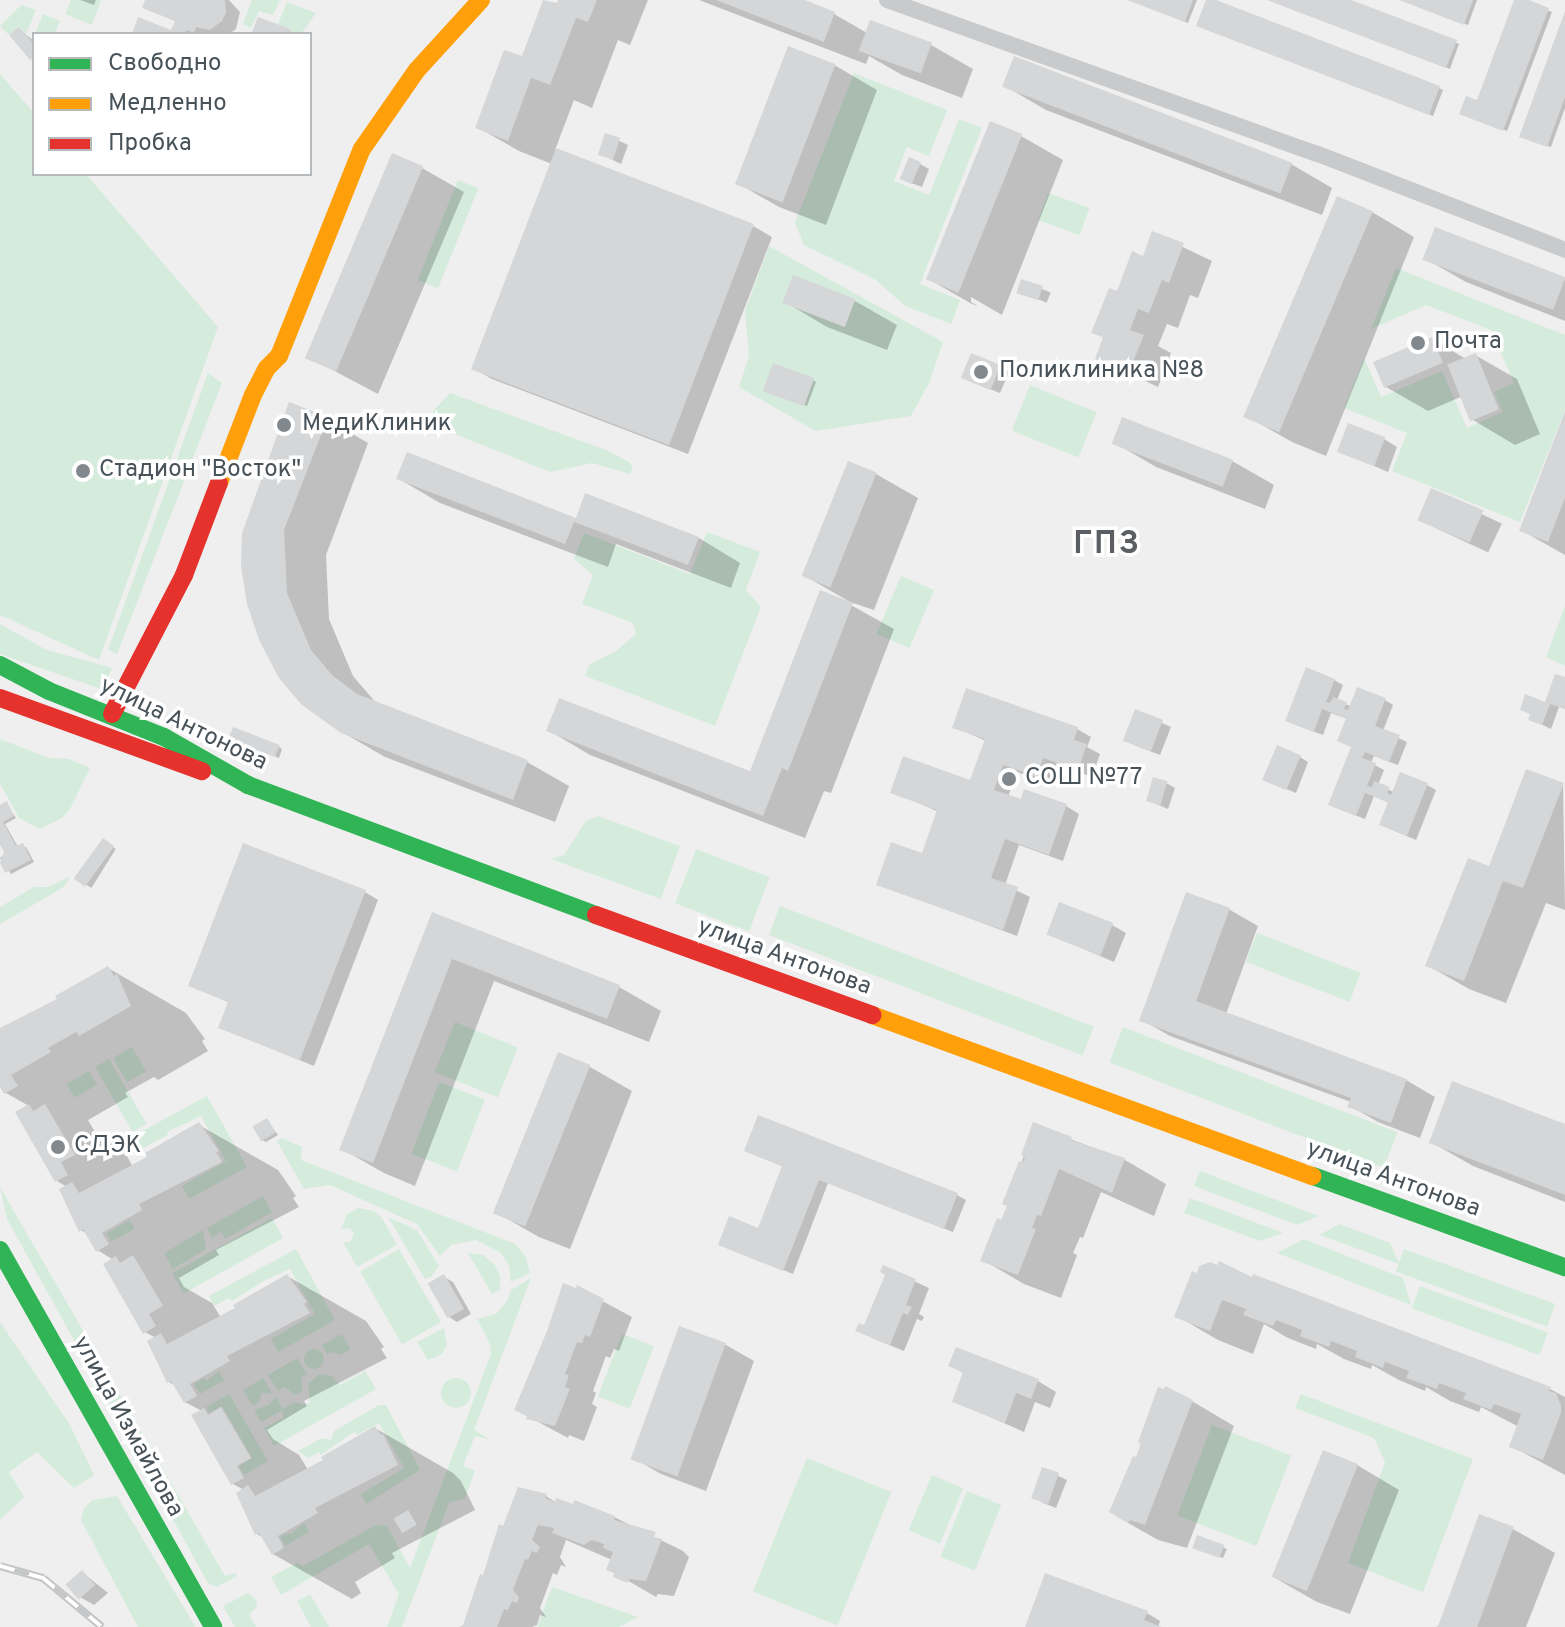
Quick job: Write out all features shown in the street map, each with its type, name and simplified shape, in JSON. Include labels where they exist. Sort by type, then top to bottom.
[{"type":"main road","points":[[107,738],[112,714],[184,575],[253,395],[267,368],[279,356],[362,149],[417,70],[481,0]]},
{"type":"main road","name":"улица Антонова","points":[[0,665],[49,691],[164,737],[248,785],[491,877],[1565,1267]]},
{"type":"main road","points":[[0,675],[49,691]]},
{"type":"main road","points":[[0,698],[248,785]]},
{"type":"main road","name":"улица Измайлова","points":[[0,1250],[6,1278],[213,1627]]},
{"type":"street","points":[[887,0],[1318,154],[1565,250]]},
{"type":"green space","points":[[71,0],[101,0],[92,25],[65,14]]},
{"type":"green space","points":[[252,0],[280,0],[273,15],[259,11],[251,28],[243,24]]},
{"type":"green space","points":[[287,2],[316,13],[302,32],[290,32],[291,29],[278,24]]},
{"type":"green space","points":[[21,5],[36,10],[26,34],[19,27],[9,35],[0,26]]},
{"type":"green space","points":[[43,14],[60,21],[56,32],[36,32]]},
{"type":"green space","points":[[854,73],[947,110],[929,156],[907,147],[894,181],[929,195],[959,119],[982,128],[920,284],[960,300],[951,324],[905,306],[876,280],[804,245],[795,223]]},
{"type":"green space","name":"Стадион \"Восток\"","points":[[0,74],[32,111],[32,176],[88,176],[218,327],[99,660],[0,615]]},
{"type":"green space","points":[[458,180],[478,188],[438,288],[418,280]]},
{"type":"green space","points":[[1048,193],[1089,208],[1079,235],[1038,220]]},
{"type":"green space","points":[[769,246],[943,342],[929,383],[911,416],[816,431],[739,387],[749,356],[745,311]]},
{"type":"green space","points":[[1396,268],[1565,335],[1565,410],[1520,522],[1392,471],[1407,433],[1344,408],[1364,358],[1381,397],[1442,371],[1467,428],[1503,412],[1494,392],[1514,383],[1491,330],[1426,305],[1371,329]]},
{"type":"green space","points":[[208,373],[222,383],[117,654],[108,650]]},
{"type":"green space","points":[[1030,385],[1097,412],[1078,457],[1012,430]]},
{"type":"green space","points":[[450,393],[606,450],[629,462],[633,468],[630,474],[592,463],[550,472],[432,425],[428,421]]},
{"type":"green space","points":[[707,532],[760,552],[746,590],[761,607],[715,726],[585,676],[590,664],[615,652],[636,634],[633,623],[582,604],[593,575],[574,559],[584,533],[690,574]]},
{"type":"green space","points":[[901,576],[934,590],[910,648],[876,634]]},
{"type":"green space","points":[[1565,606],[1565,666],[1546,657]]},
{"type":"green space","points":[[0,624],[47,650],[112,668],[104,690],[0,654]]},
{"type":"green space","points":[[0,739],[49,758],[69,759],[90,768],[70,809],[62,818],[40,829],[19,818],[0,784]]},
{"type":"green space","points":[[598,816],[680,846],[661,899],[551,859],[564,855],[586,821]]},
{"type":"green space","points":[[696,849],[770,877],[749,931],[675,903]]},
{"type":"green space","points":[[70,877],[64,887],[0,924],[0,907],[34,887],[47,887]]},
{"type":"green space","points":[[780,906],[1094,1026],[1083,1055],[769,935]]},
{"type":"green space","points":[[1257,933],[1361,973],[1350,1002],[1246,962]]},
{"type":"green space","points":[[455,1022],[518,1047],[498,1098],[435,1072]]},
{"type":"green space","points":[[1123,1027],[1397,1132],[1384,1168],[1109,1062]]},
{"type":"green space","points":[[132,1047],[146,1071],[127,1082],[113,1058]]},
{"type":"green space","points":[[109,1059],[146,1124],[133,1132],[95,1067]]},
{"type":"green space","points":[[89,1071],[97,1085],[74,1098],[66,1084]]},
{"type":"green space","points":[[439,1082],[485,1100],[457,1171],[411,1154]]},
{"type":"green space","points":[[207,1096],[247,1167],[189,1199],[182,1186],[226,1161],[201,1116],[167,1132],[168,1135],[143,1148],[141,1145],[125,1153],[120,1143]]},
{"type":"green space","points":[[282,1138],[302,1147],[301,1160],[515,1244],[526,1257],[530,1273],[511,1282],[509,1266],[501,1253],[476,1240],[451,1245],[440,1256],[417,1224],[330,1185],[304,1189],[277,1141]]},
{"type":"green space","points":[[1200,1171],[1319,1216],[1297,1225],[1194,1186]]},
{"type":"green space","points":[[0,1187],[225,1576],[236,1573],[237,1576],[217,1587],[208,1583],[7,1219]]},
{"type":"green space","points":[[263,1196],[272,1212],[225,1239],[221,1232],[212,1238],[207,1228]]},
{"type":"green space","points":[[1190,1198],[1283,1233],[1260,1241],[1184,1213]]},
{"type":"green space","points":[[359,1208],[374,1211],[382,1218],[397,1245],[357,1267],[343,1242],[350,1242],[354,1233],[349,1228],[341,1229],[347,1214]]},
{"type":"green space","points":[[388,1217],[417,1230],[439,1266],[431,1277],[425,1279]]},
{"type":"green space","points":[[272,1218],[283,1238],[183,1293],[172,1273]]},
{"type":"green space","points":[[130,1220],[135,1229],[111,1242],[106,1233]]},
{"type":"green space","points":[[1339,1224],[1390,1243],[1399,1264],[1320,1235]]},
{"type":"green space","points":[[203,1230],[206,1249],[173,1269],[164,1253]]},
{"type":"green space","points":[[1304,1239],[1403,1278],[1411,1305],[1277,1253]]},
{"type":"green space","points":[[296,1249],[335,1320],[278,1352],[271,1339],[315,1314],[290,1269],[265,1280],[232,1301],[229,1298],[214,1306],[209,1296]]},
{"type":"green space","points":[[399,1249],[441,1322],[402,1344],[360,1272]]},
{"type":"green space","points":[[1404,1249],[1555,1304],[1547,1327],[1396,1272]]},
{"type":"green space","points":[[468,1253],[483,1255],[495,1265],[500,1276],[500,1290],[492,1294]]},
{"type":"green space","points":[[531,1278],[474,1430],[489,1439],[475,1436],[463,1466],[475,1471],[465,1498],[449,1503],[402,1627],[387,1627],[399,1594],[369,1544],[281,1595],[271,1577],[297,1563],[303,1566],[376,1525],[387,1526],[410,1568],[491,1354],[490,1344],[477,1319],[496,1314],[507,1301],[511,1290]]},
{"type":"green space","points":[[1420,1286],[1548,1333],[1540,1355],[1412,1309]]},
{"type":"green space","points":[[0,1322],[70,1425],[94,1475],[74,1488],[37,1452],[9,1472],[24,1497],[0,1520]]},
{"type":"green space","points":[[444,1328],[447,1345],[442,1354],[428,1360],[417,1342]]},
{"type":"green space","points":[[342,1334],[351,1349],[340,1355],[333,1352],[327,1354],[322,1345]]},
{"type":"green space","points":[[622,1334],[654,1346],[630,1409],[598,1397]]},
{"type":"green space","points":[[310,1349],[318,1349],[324,1359],[318,1369],[310,1369],[304,1363],[304,1355]]},
{"type":"green space","points":[[297,1358],[307,1374],[301,1378],[303,1391],[295,1395],[285,1387],[278,1391],[268,1375]]},
{"type":"green space","points":[[219,1371],[224,1380],[200,1394],[194,1384],[204,1378],[206,1381]]},
{"type":"green space","points":[[365,1371],[376,1389],[274,1446],[264,1428],[283,1418],[283,1410],[261,1422],[254,1410],[269,1405],[276,1397],[283,1409],[294,1402],[306,1405],[310,1402],[308,1384],[319,1374],[332,1376],[340,1385]]},
{"type":"green space","points":[[263,1378],[273,1394],[262,1393],[259,1402],[253,1406],[243,1390]]},
{"type":"green space","points":[[456,1378],[467,1382],[471,1393],[467,1404],[456,1408],[445,1404],[441,1393],[445,1382]]},
{"type":"green space","points":[[229,1394],[268,1461],[244,1475],[239,1466],[252,1458],[222,1406],[209,1413],[206,1407]]},
{"type":"green space","points":[[1301,1394],[1473,1459],[1423,1592],[1348,1563],[1385,1462],[1374,1438],[1295,1408]]},
{"type":"green space","points":[[379,1405],[386,1405],[420,1470],[366,1504],[361,1494],[404,1468],[379,1423],[357,1435],[354,1432],[321,1455],[319,1452],[309,1458],[298,1451],[322,1438],[331,1440],[334,1431]]},
{"type":"green space","points":[[1212,1425],[1291,1455],[1257,1546],[1177,1516]]},
{"type":"green space","points":[[807,1458],[891,1492],[837,1626],[753,1592]]},
{"type":"green space","points":[[932,1475],[963,1488],[940,1544],[909,1530]]},
{"type":"green space","points":[[967,1491],[1001,1505],[975,1571],[940,1557]]},
{"type":"green space","points":[[117,1496],[195,1627],[138,1627],[81,1520],[84,1508],[93,1500]]},
{"type":"green space","points":[[304,1523],[309,1532],[285,1546],[280,1536],[292,1533]]},
{"type":"green space","points":[[552,1587],[638,1617],[619,1627],[537,1627]]},
{"type":"green space","points":[[248,1593],[257,1601],[256,1608],[249,1614],[256,1627],[235,1627],[223,1606]]},
{"type":"green space","points":[[310,1594],[329,1627],[311,1627],[297,1601]]},
{"type":"building","points":[[145,0],[225,0],[226,13],[222,21],[210,30],[196,27],[194,32],[133,32],[138,17],[171,30],[175,21],[142,8]]},
{"type":"building","points":[[543,0],[557,3],[558,0],[597,0],[588,22],[576,18],[550,85],[531,78],[508,141],[475,128],[504,50],[522,56]]},
{"type":"building","points":[[716,0],[805,0],[835,12],[824,42]]},
{"type":"building","points":[[1127,0],[1193,0],[1185,22]]},
{"type":"building","points":[[1206,0],[1216,0],[1440,86],[1429,115],[1196,26]]},
{"type":"building","points":[[1267,0],[1351,0],[1457,40],[1446,68]]},
{"type":"building","points":[[1399,0],[1473,0],[1464,25]]},
{"type":"building","points":[[1514,0],[1529,0],[1549,8],[1503,131],[1459,114],[1466,96],[1477,100]]},
{"type":"building","points":[[1565,11],[1565,97],[1547,147],[1519,137]]},
{"type":"building","points":[[258,17],[291,29],[290,32],[252,32]]},
{"type":"building","points":[[870,20],[932,43],[921,74],[859,51]]},
{"type":"building","points":[[19,27],[32,42],[31,61],[9,35]]},
{"type":"building","points":[[788,46],[836,64],[783,202],[735,184]]},
{"type":"building","points":[[1014,56],[1292,163],[1280,194],[1002,87]]},
{"type":"building","points":[[990,121],[1022,134],[958,293],[926,280]]},
{"type":"building","points":[[605,133],[620,138],[613,160],[598,155]]},
{"type":"building","points":[[556,148],[754,224],[669,445],[471,369]]},
{"type":"building","points":[[392,153],[423,166],[336,372],[305,358]]},
{"type":"building","points":[[909,157],[921,162],[912,184],[900,179]]},
{"type":"building","points":[[1337,196],[1373,211],[1279,432],[1243,417]]},
{"type":"building","points":[[1435,227],[1565,277],[1553,310],[1422,260]]},
{"type":"building","points":[[1152,231],[1184,243],[1169,283],[1162,280],[1149,313],[1138,309],[1130,330],[1144,335],[1129,372],[1095,359],[1103,337],[1091,333],[1109,288],[1117,291],[1132,251],[1143,256]]},
{"type":"building","points":[[793,275],[856,299],[845,327],[782,303]]},
{"type":"building","points":[[1021,279],[1043,286],[1038,300],[1016,293]]},
{"type":"building","points":[[1432,337],[1443,363],[1384,388],[1373,362]]},
{"type":"building","name":"Поликлиника №8","points":[[971,353],[1001,365],[991,390],[961,378]]},
{"type":"building","points":[[1476,353],[1499,410],[1470,421],[1447,365]]},
{"type":"building","points":[[773,363],[814,378],[804,406],[763,391]]},
{"type":"building","points":[[289,402],[328,417],[284,530],[287,593],[311,650],[332,675],[357,694],[528,760],[513,800],[341,733],[302,705],[279,678],[259,640],[247,604],[241,566],[242,533]]},
{"type":"building","points":[[1565,411],[1565,498],[1548,542],[1519,531]]},
{"type":"building","points":[[1122,417],[1233,460],[1223,487],[1112,444]]},
{"type":"building","points":[[1348,423],[1385,437],[1374,466],[1337,452]]},
{"type":"building","points":[[407,452],[576,518],[585,493],[699,537],[688,565],[574,522],[565,544],[396,479]]},
{"type":"building","points":[[848,461],[877,473],[830,588],[802,576]]},
{"type":"building","points":[[1431,488],[1483,510],[1470,542],[1417,520]]},
{"type":"building","points":[[820,590],[853,603],[788,771],[782,768],[763,816],[546,731],[559,698],[750,771]]},
{"type":"building","points":[[1306,667],[1335,679],[1326,702],[1330,703],[1333,697],[1347,702],[1344,709],[1348,710],[1357,687],[1386,698],[1375,726],[1400,735],[1389,762],[1365,752],[1362,758],[1376,763],[1367,786],[1372,787],[1374,781],[1390,787],[1387,793],[1391,795],[1400,772],[1428,783],[1407,836],[1379,825],[1388,802],[1365,793],[1356,816],[1328,805],[1351,747],[1337,741],[1346,718],[1322,709],[1314,732],[1285,721]]},
{"type":"building","points":[[1555,674],[1565,677],[1565,709],[1550,704],[1542,725],[1528,720],[1530,714],[1520,710],[1525,694],[1545,702]]},
{"type":"building","points":[[966,688],[1078,727],[1074,740],[1087,744],[1078,770],[1043,758],[1037,777],[1003,765],[994,790],[1021,799],[1024,789],[1067,804],[1049,855],[1005,839],[991,878],[1018,887],[1003,930],[876,885],[891,842],[922,853],[937,810],[890,793],[903,756],[970,780],[985,739],[952,728]]},
{"type":"building","points":[[1135,709],[1163,720],[1151,751],[1123,741]]},
{"type":"building","points":[[233,727],[280,745],[275,757],[228,739]]},
{"type":"building","points":[[1277,745],[1301,755],[1286,790],[1262,780]]},
{"type":"building","points":[[1526,769],[1564,783],[1523,888],[1503,881],[1464,981],[1425,966],[1468,858],[1489,866]]},
{"type":"building","points":[[1153,777],[1167,781],[1161,805],[1146,801]]},
{"type":"building","points":[[7,801],[14,816],[3,822],[16,846],[23,843],[31,860],[5,873],[0,863],[4,852],[0,845],[0,805]]},
{"type":"building","points":[[103,838],[114,846],[85,887],[74,878]]},
{"type":"building","points":[[243,843],[366,890],[300,1060],[218,1028],[228,1002],[188,986]]},
{"type":"building","points":[[1186,892],[1230,908],[1196,1001],[1407,1079],[1391,1123],[1347,1107],[1351,1098],[1139,1021]]},
{"type":"building","points":[[1059,902],[1113,923],[1101,955],[1046,935]]},
{"type":"building","points":[[432,912],[620,985],[607,1019],[452,959],[373,1163],[339,1150]]},
{"type":"building","points":[[108,966],[114,976],[117,974],[131,1006],[79,1036],[76,1032],[48,1048],[51,1052],[11,1075],[18,1086],[4,1094],[0,1087],[0,1028],[57,999],[55,996]]},
{"type":"building","points":[[558,1052],[590,1065],[525,1226],[493,1213]]},
{"type":"building","points":[[1452,1081],[1565,1124],[1565,1195],[1429,1143]]},
{"type":"building","points":[[29,1104],[33,1111],[45,1104],[75,1155],[61,1162],[68,1175],[55,1182],[15,1112]]},
{"type":"building","points":[[758,1115],[958,1193],[944,1229],[819,1180],[783,1271],[718,1245],[729,1216],[758,1228],[782,1166],[744,1151]]},
{"type":"building","points":[[267,1118],[276,1133],[261,1141],[252,1127]]},
{"type":"building","points":[[199,1122],[219,1151],[216,1152],[222,1162],[139,1204],[142,1210],[102,1233],[109,1244],[96,1252],[83,1229],[79,1232],[59,1189],[72,1182],[79,1193],[147,1157],[145,1153]]},
{"type":"building","points":[[1033,1122],[1072,1137],[1071,1140],[1125,1158],[1112,1193],[1059,1169],[1041,1216],[1037,1215],[1032,1228],[1036,1229],[1018,1275],[980,1261],[997,1218],[1001,1220],[1007,1206],[1002,1204],[1019,1161],[1023,1162],[1025,1157],[1021,1155]]},
{"type":"building","points":[[133,1255],[163,1306],[149,1314],[156,1326],[143,1334],[103,1264],[116,1256],[120,1263]]},
{"type":"building","points":[[1219,1261],[1252,1277],[1253,1274],[1551,1387],[1549,1391],[1556,1393],[1561,1413],[1543,1460],[1509,1447],[1521,1414],[1494,1404],[1491,1410],[1463,1399],[1466,1393],[1439,1383],[1437,1389],[1406,1378],[1409,1371],[1385,1362],[1383,1368],[1355,1357],[1357,1351],[1331,1341],[1329,1347],[1300,1336],[1302,1330],[1276,1320],[1273,1326],[1243,1315],[1246,1309],[1222,1300],[1210,1331],[1174,1317],[1192,1271],[1197,1273],[1199,1266],[1210,1262],[1217,1265]]},
{"type":"building","points":[[883,1265],[916,1279],[906,1305],[912,1307],[908,1315],[903,1313],[890,1345],[855,1331],[859,1323],[864,1325],[885,1275],[880,1272]]},
{"type":"building","points":[[287,1274],[307,1302],[304,1304],[310,1313],[227,1356],[230,1361],[190,1384],[197,1396],[184,1403],[171,1381],[167,1383],[147,1341],[161,1333],[167,1344],[235,1308],[233,1305]]},
{"type":"building","points":[[444,1274],[464,1309],[448,1318],[428,1284]]},
{"type":"building","points":[[563,1283],[576,1288],[577,1285],[604,1299],[590,1337],[585,1335],[582,1343],[577,1342],[565,1374],[569,1375],[565,1387],[570,1389],[555,1426],[526,1419],[527,1416],[514,1410]]},
{"type":"building","points":[[679,1326],[726,1343],[677,1477],[630,1459]]},
{"type":"building","points":[[956,1347],[1039,1379],[1031,1399],[1016,1393],[1005,1423],[952,1402],[963,1372],[948,1366]]},
{"type":"building","points":[[1165,1386],[1193,1400],[1145,1525],[1130,1520],[1128,1523],[1109,1512],[1133,1456],[1136,1457],[1141,1444],[1138,1442],[1158,1387],[1164,1389]]},
{"type":"building","points":[[221,1407],[251,1458],[237,1466],[244,1478],[231,1485],[191,1415],[204,1408],[208,1415]]},
{"type":"building","points":[[375,1426],[383,1434],[398,1465],[315,1508],[318,1513],[278,1536],[284,1548],[272,1555],[259,1533],[255,1535],[236,1493],[248,1485],[255,1496],[323,1460],[321,1457]]},
{"type":"building","points":[[1323,1450],[1358,1464],[1307,1591],[1272,1577]]},
{"type":"building","points":[[1042,1467],[1059,1473],[1048,1504],[1031,1498]]},
{"type":"building","points":[[518,1487],[547,1494],[545,1498],[555,1502],[556,1498],[573,1504],[574,1500],[615,1516],[614,1520],[656,1532],[654,1537],[662,1539],[646,1581],[629,1579],[628,1583],[613,1577],[614,1573],[606,1570],[613,1552],[603,1548],[604,1544],[592,1540],[584,1545],[552,1533],[554,1528],[538,1525],[532,1540],[540,1547],[537,1553],[532,1551],[528,1560],[525,1559],[513,1590],[519,1597],[517,1603],[512,1601],[508,1610],[504,1609],[497,1627],[459,1627],[463,1625],[480,1574],[483,1575],[499,1524],[503,1526]]},
{"type":"building","points":[[408,1510],[417,1525],[402,1533],[393,1519]]},
{"type":"building","points":[[1479,1514],[1514,1527],[1477,1627],[1438,1627]]},
{"type":"building","points":[[1197,1535],[1224,1545],[1219,1558],[1192,1548]]},
{"type":"building","points":[[82,1570],[95,1585],[79,1600],[65,1584]]},
{"type":"building","points":[[1045,1573],[1148,1611],[1144,1620],[1162,1627],[1025,1627]]},
{"type":"railway","points":[[0,1566],[43,1578],[102,1627]]},
{"type":"traffic: fast","points":[[0,665],[49,691],[164,737],[248,785],[596,915]]},
{"type":"traffic: fast","points":[[1313,1176],[1565,1267]]},
{"type":"traffic: fast","points":[[0,1250],[213,1627]]},
{"type":"traffic: slow","points":[[219,483],[253,395],[267,368],[279,356],[362,149],[417,70],[481,0]]},
{"type":"traffic: slow","points":[[872,1015],[1313,1176]]},
{"type":"traffic: jam","points":[[112,714],[184,575],[219,483]]},
{"type":"traffic: jam","points":[[0,698],[202,771]]},
{"type":"traffic: jam","points":[[596,915],[872,1015]]},
{"type":"place","name":"Почта","points":[[1418,343]]},
{"type":"place","name":"Поликлиника №8","points":[[981,372]]},
{"type":"place","name":"МедиКлиник","points":[[284,425]]},
{"type":"place","name":"Стадион \"Восток\"","points":[[83,471]]},
{"type":"place","name":"СОШ №77","points":[[1009,779]]},
{"type":"place","name":"СДЭК","points":[[58,1147]]},
{"type":"district","name":"ГПЗ","points":[[1107,545]]}]
